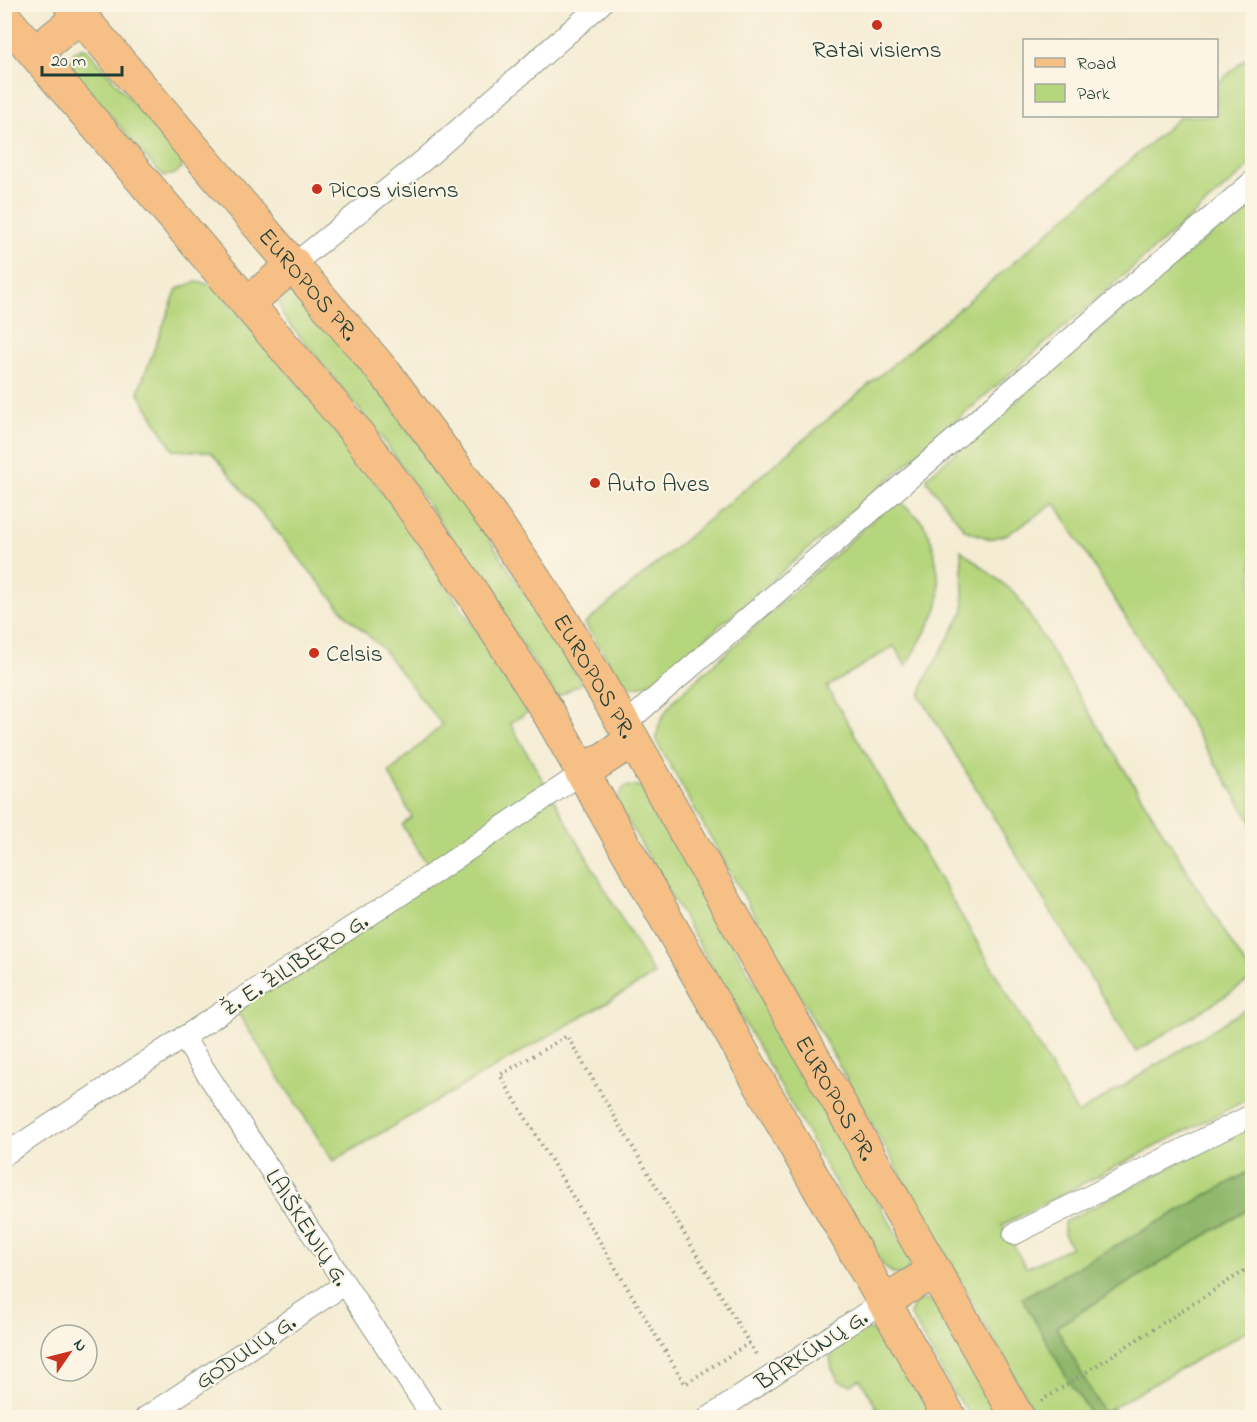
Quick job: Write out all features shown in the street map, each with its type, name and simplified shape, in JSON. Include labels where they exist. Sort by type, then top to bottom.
[{"type":"main road","name":"EUROPOS PR.","points":[[75,10],[389,378],[492,516],[561,618],[629,733],[1018,1417]]},
{"type":"main road","points":[[35,53],[75,10]]},
{"type":"main road","points":[[4,17],[353,429],[413,508],[550,715],[950,1418]]},
{"type":"main road","points":[[248,303],[294,264]]},
{"type":"main road","points":[[582,773],[629,733]]},
{"type":"main road","points":[[884,1301],[935,1271]]},
{"type":"street","points":[[294,264],[424,160],[601,4]]},
{"type":"street","points":[[629,733],[1252,182]]},
{"type":"street","name":"Ž. E. ŽILIBERO G.","points":[[4,1155],[434,873],[582,773]]},
{"type":"street","name":"LAIŠKENIŲ G.","points":[[183,1037],[433,1418]]},
{"type":"street","points":[[1014,1234],[1252,1115]]},
{"type":"street","name":"GODULIŲ G.","points":[[145,1418],[345,1284]]},
{"type":"street","name":"BARKŪNŲ G.","points":[[708,1418],[884,1301]]},
{"type":"path","points":[[749,1343],[685,1384],[501,1075],[567,1036],[770,1377]]},
{"type":"path","points":[[1018,1417],[1252,1266]]},
{"type":"green space","points":[[82,48],[87,49],[182,160],[182,167],[175,174],[164,176],[156,169],[73,71],[71,64],[73,54]]},
{"type":"green space","points":[[1252,53],[1252,164],[663,675],[641,686],[626,687],[585,624],[1012,264],[1180,117],[1218,117],[1218,83]]},
{"type":"green space","points":[[1252,204],[1252,823],[1055,503],[1008,534],[990,539],[965,530],[927,481],[927,477],[1237,212]]},
{"type":"green space","points":[[196,282],[209,284],[222,294],[312,401],[393,506],[530,711],[510,723],[654,975],[333,1161],[232,1004],[433,873],[402,825],[412,817],[389,773],[442,725],[382,648],[347,616],[211,452],[173,450],[138,392],[177,289]]},
{"type":"green space","points":[[293,293],[300,295],[386,399],[489,538],[582,683],[556,697],[485,587],[380,435],[284,317],[279,304],[284,297]]},
{"type":"green space","points":[[895,500],[920,519],[931,540],[939,586],[936,611],[906,666],[894,646],[827,687],[1078,1114],[1252,1005],[1252,1097],[1002,1225],[1026,1268],[1071,1247],[1064,1234],[1064,1222],[1252,1125],[1252,1170],[1022,1298],[1070,1382],[1093,1417],[1037,1417],[657,742],[659,724],[674,700]]},
{"type":"green space","points":[[961,550],[1016,594],[1252,976],[1252,979],[1136,1052],[920,696],[925,680],[964,610]]},
{"type":"green space","points":[[625,787],[644,787],[910,1258],[909,1269],[901,1275],[888,1270],[874,1252],[617,802]]},
{"type":"green space","points":[[1252,1170],[1252,1207],[1056,1327],[1103,1412],[1112,1409],[1122,1417],[1093,1417],[1070,1383],[1022,1298]]},
{"type":"green space","points":[[1252,1207],[1252,1328],[1103,1413],[1056,1327]]},
{"type":"green space","points":[[930,1301],[941,1309],[1001,1417],[972,1417],[955,1395],[910,1314],[918,1302]]},
{"type":"green space","points":[[856,1330],[873,1330],[883,1335],[932,1417],[882,1417],[860,1379],[850,1385],[839,1381],[832,1369],[830,1356],[835,1344]]},
{"type":"place","name":"Ratai visiems","points":[[877,25]]},
{"type":"place","name":"Picos visiems","points":[[317,189]]},
{"type":"place","name":"Auto Aves","points":[[595,483]]},
{"type":"place","name":"Celsis","points":[[314,653]]}]
